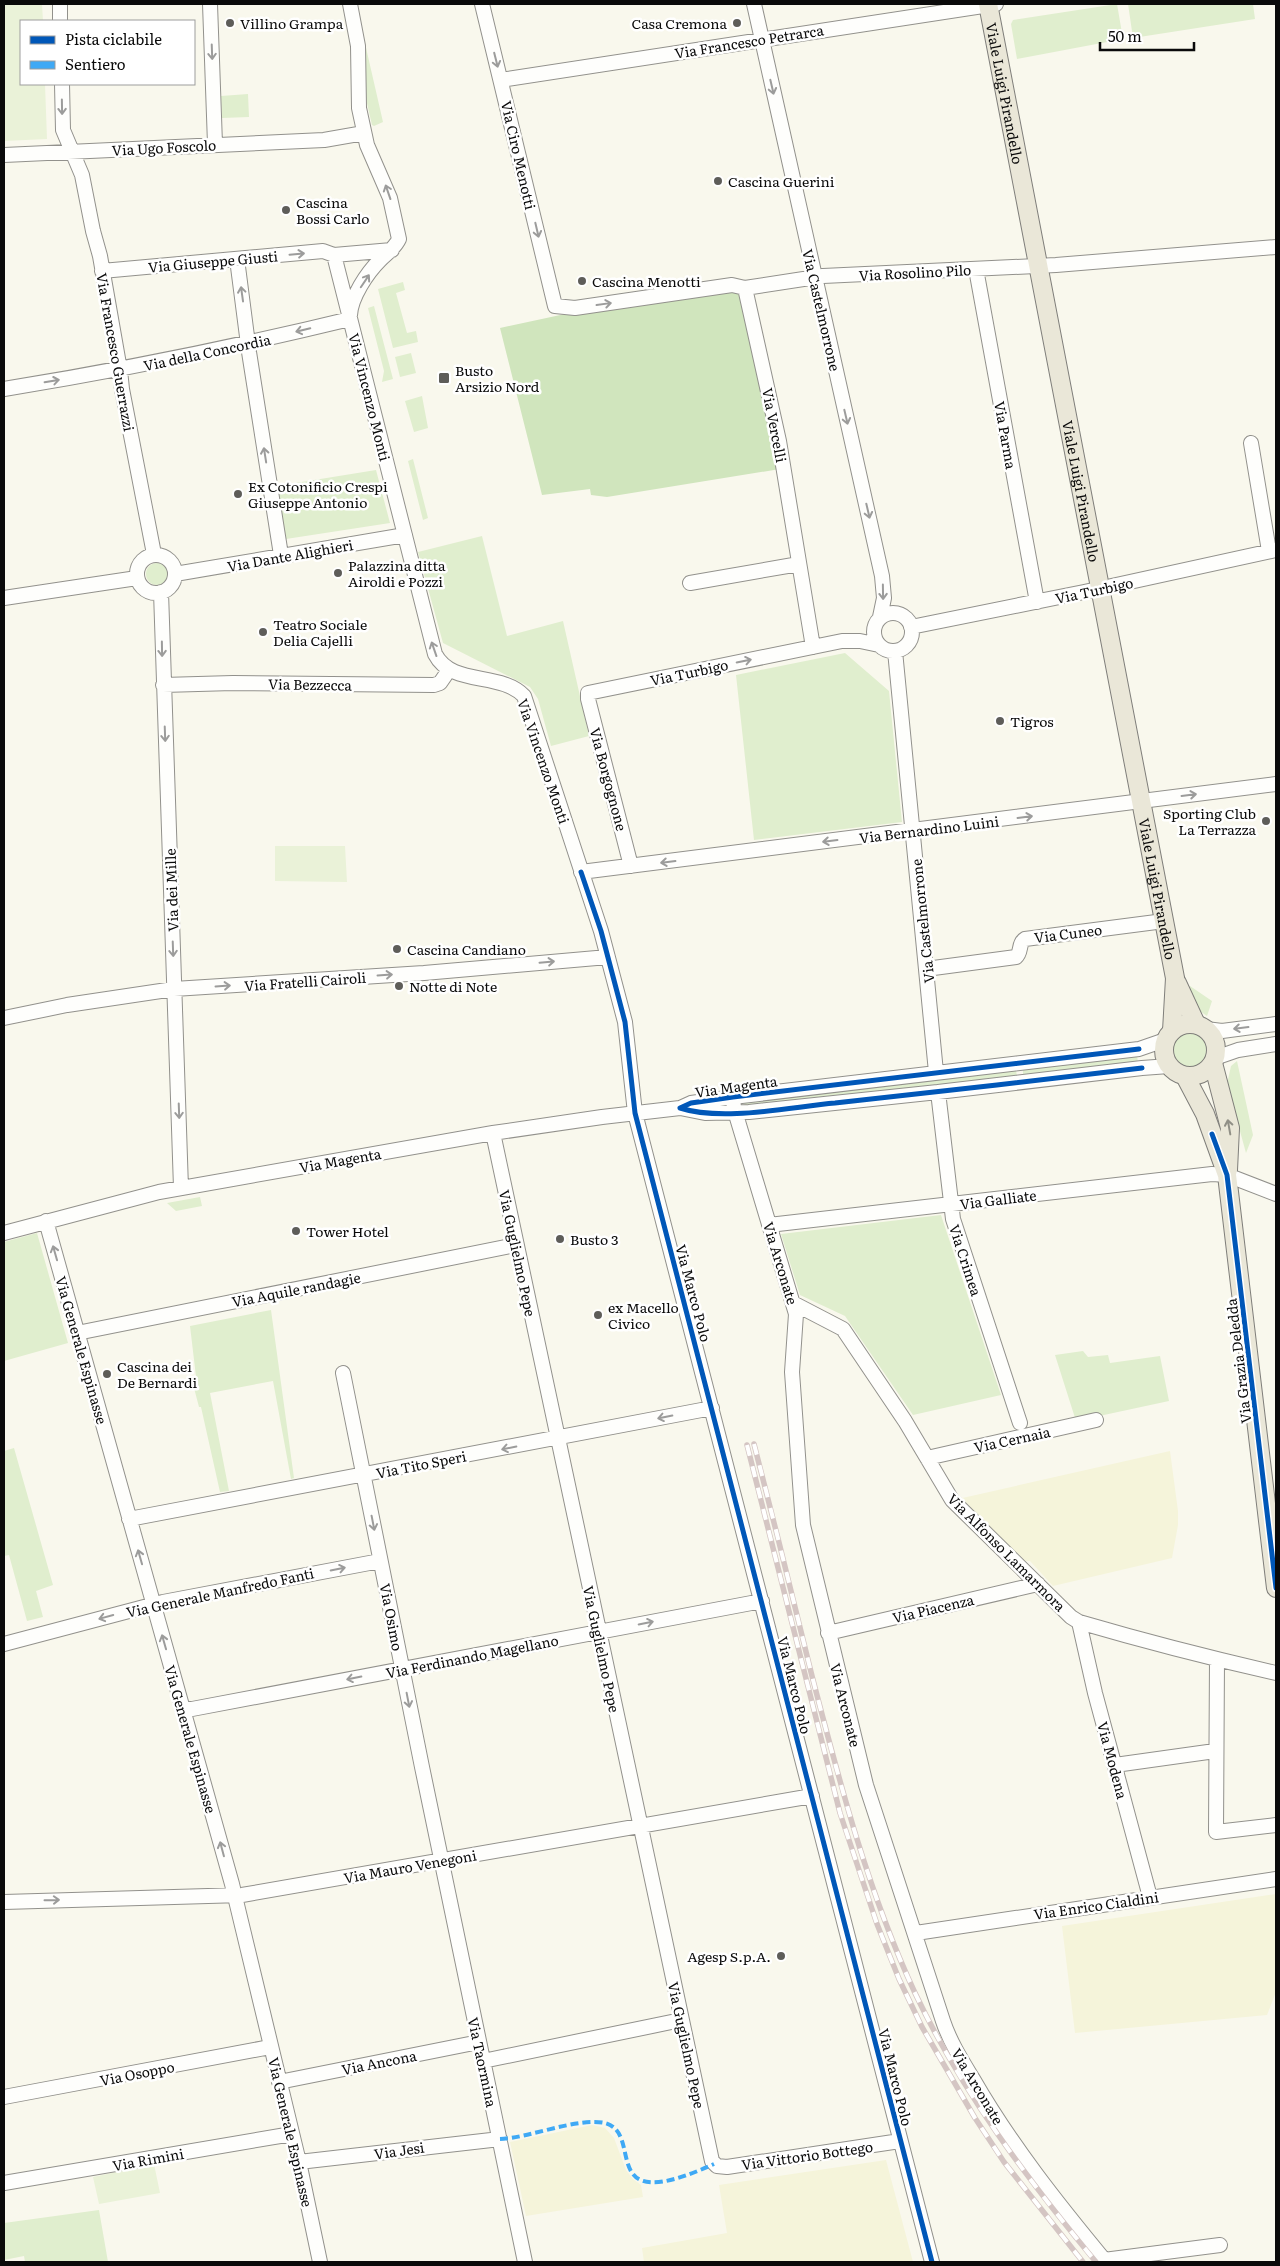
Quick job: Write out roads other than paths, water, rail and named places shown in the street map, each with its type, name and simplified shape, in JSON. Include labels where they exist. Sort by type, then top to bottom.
[{"type":"main road","name":"Viale Luigi Pirandello","points":[[990,4],[1175,978],[1201,1026]]},
{"type":"main road","name":"Viale Luigi Pirandello","points":[[1168,1036],[1175,978]]},
{"type":"main road","points":[[1182,1024],[1201,1026],[1215,1041],[1214,1061],[1203,1072],[1194,1076],[1186,1076],[1176,1072],[1164,1055],[1168,1036],[1182,1024]]},
{"type":"main road","name":"Via Grazia Deledda","points":[[1214,1061],[1230,1128],[1227,1175],[1276,1588]]},
{"type":"main road","name":"Via Grazia Deledda","points":[[1186,1076],[1205,1114],[1227,1175]]},
{"type":"street","points":[[60,4],[60,20]]},
{"type":"street","points":[[210,4],[215,144]]},
{"type":"street","points":[[350,4],[357,34],[358,99],[364,133],[367,145],[390,198],[399,234],[399,239],[392,250],[377,263],[355,296],[350,308],[350,319]]},
{"type":"street","name":"Via Ciro Menotti","points":[[482,4],[556,306]]},
{"type":"street","name":"Via Castelmorrone","points":[[754,4],[882,576],[884,598],[880,618]]},
{"type":"street","name":"Via Francesco Petrarca","points":[[502,80],[990,4]]},
{"type":"street","name":"Via Francesco Guerrazzi","points":[[62,85],[63,130],[82,175],[102,271],[122,389],[154,554]]},
{"type":"street","name":"Via Ugo Foscolo","points":[[4,154],[324,140],[364,133]]},
{"type":"street","name":"Via Rosolino Pilo","points":[[556,306],[575,308],[732,285],[745,288],[815,278],[1039,266],[1276,247]]},
{"type":"street","name":"Via Giuseppe Giusti","points":[[102,271],[237,259],[392,250]]},
{"type":"street","name":"Via Vincenzo Monti","points":[[328,253],[350,319],[433,648],[438,659],[449,670],[504,683],[516,688],[524,696],[608,957],[625,1022],[636,1113]]},
{"type":"street","points":[[237,259],[248,344],[281,555]]},
{"type":"street","name":"Via Parma","points":[[976,268],[1037,602]]},
{"type":"street","name":"Via Vercelli","points":[[745,288],[779,441],[812,647]]},
{"type":"street","name":"Via della Concordia","points":[[4,389],[120,370],[248,344],[350,319]]},
{"type":"street","points":[[1250,443],[1273,550]]},
{"type":"street","name":"Via Dante Alighieri","points":[[175,574],[405,536]]},
{"type":"street","name":"Via Turbigo","points":[[911,627],[1100,589],[1273,550]]},
{"type":"street","points":[[154,554],[168,558],[174,565],[175,574],[171,586],[161,592],[145,590],[137,578],[139,564],[143,559],[154,554]]},
{"type":"street","points":[[690,583],[799,564]]},
{"type":"street","points":[[4,598],[137,578]]},
{"type":"street","name":"Via dei Mille","points":[[161,592],[181,1188]]},
{"type":"street","points":[[886,614],[898,614],[911,627],[910,640],[901,649],[883,648],[879,645],[874,634],[874,628],[880,618],[886,614]]},
{"type":"street","name":"Via Turbigo","points":[[588,693],[842,641],[860,641],[879,645]]},
{"type":"street","name":"Via Castelmorrone","points":[[895,650],[936,1072]]},
{"type":"street","name":"Via Bezzecca","points":[[163,685],[232,683],[434,685],[440,683],[449,670]]},
{"type":"street","name":"Via Borgognone","points":[[588,693],[631,866]]},
{"type":"street","name":"Via Bernardino Luini","points":[[581,872],[1276,784]]},
{"type":"street","name":"Via Cuneo","points":[[926,969],[1016,958],[1025,939],[1164,921]]},
{"type":"street","name":"Via Fratelli Cairoli","points":[[4,1018],[67,1005],[174,989],[424,973],[608,957]]},
{"type":"street","points":[[1201,1026],[1222,1031],[1276,1024]]},
{"type":"street","name":"Via Magenta","points":[[4,1232],[181,1188],[493,1133],[680,1108],[691,1103],[732,1097],[1139,1049],[1168,1036]]},
{"type":"street","points":[[1214,1061],[1238,1050],[1276,1044]]},
{"type":"street","name":"Via Magenta","points":[[680,1108],[704,1114],[735,1112],[1170,1066]]},
{"type":"street","name":"Via Crimea","points":[[938,1092],[954,1225],[1020,1422]]},
{"type":"street","name":"Via Arconate","points":[[732,1097],[793,1303],[796,1321],[792,1372],[802,1520],[866,1785],[916,1932],[944,2025],[980,2092],[1026,2163],[1105,2261]]},
{"type":"street","name":"Via Marco Polo","points":[[636,1113],[932,2262]]},
{"type":"street","name":"Via Guglielmo Pepe","points":[[493,1133],[681,2020],[711,2158],[714,2164]]},
{"type":"street","name":"Via Galliate","points":[[769,1225],[1212,1174],[1227,1175]]},
{"type":"street","points":[[1227,1175],[1276,1194]]},
{"type":"street","name":"Via Generale Espinasse","points":[[46,1221],[234,1896],[299,2162],[320,2262]]},
{"type":"street","name":"Via Aquile randagie","points":[[77,1333],[516,1245]]},
{"type":"street","name":"Via Alfonso Lamarmora","points":[[793,1303],[843,1329],[905,1421],[956,1504],[1079,1622],[1217,1660],[1276,1673]]},
{"type":"street","name":"Via Osimo","points":[[343,1373],[441,1861]]},
{"type":"street","name":"Via Tito Speri","points":[[129,1519],[712,1408]]},
{"type":"street","name":"Via Cernaia","points":[[927,1458],[1096,1420]]},
{"type":"street","name":"Via Generale Manfredo Fanti","points":[[4,1644],[153,1604],[380,1561]]},
{"type":"street","name":"Via Piacenza","points":[[828,1633],[1038,1584]]},
{"type":"street","name":"Via Ferdinando Magellano","points":[[182,1708],[192,1709],[762,1601]]},
{"type":"street","name":"Via Modena","points":[[1079,1622],[1150,1897]]},
{"type":"street","points":[[1217,1660],[1216,1832],[1276,1825]]},
{"type":"street","points":[[1115,1765],[1215,1752]]},
{"type":"street","name":"Via Mauro Venegoni","points":[[4,1898],[234,1896],[812,1796]]},
{"type":"street","name":"Via Taormina","points":[[441,1861],[525,2262]]},
{"type":"street","name":"Via Enrico Cialdini","points":[[916,1932],[1276,1879]]},
{"type":"street","points":[[483,2061],[681,2020]]},
{"type":"street","name":"Via Ancona","points":[[279,2082],[479,2042]]},
{"type":"street","name":"Via Osoppo","points":[[4,2097],[270,2047]]},
{"type":"street","name":"Via Rimini","points":[[4,2183],[292,2134]]},
{"type":"street","name":"Via Jesi","points":[[299,2162],[500,2139]]},
{"type":"street","name":"Via Vittorio Bottego","points":[[714,2164],[720,2167],[727,2167],[900,2142]]},
{"type":"street","points":[[1105,2261],[1220,2246]]},
{"type":"railway","points":[[754,1444],[833,1757],[869,1877],[898,1955],[933,2030],[975,2100],[1021,2167],[1096,2262]]},
{"type":"railway","points":[[747,1445],[840,1813],[877,1924],[899,1979],[922,2027],[975,2118],[1004,2162],[1083,2262]]},
{"type":"place","name":"Villino Grampa","points":[[230,23]]},
{"type":"place","name":"Casa Cremona","points":[[737,23]]},
{"type":"place","name":"Cascina Guerini","points":[[718,181]]},
{"type":"place","name":"Cascina Bossi Carlo","points":[[286,210]]},
{"type":"place","name":"Cascina Menotti","points":[[582,281]]},
{"type":"place","name":"Busto Arsizio Nord","points":[[444,378]]},
{"type":"place","name":"Ex Cotonificio Crespi Giuseppe Antonio","points":[[238,494]]},
{"type":"place","name":"Palazzina ditta Airoldi e Pozzi","points":[[338,573]]},
{"type":"place","name":"Teatro Sociale Delia Cajelli","points":[[263,632]]},
{"type":"place","name":"Tigros","points":[[1000,721]]},
{"type":"place","name":"Sporting Club La Terrazza","points":[[1266,821]]},
{"type":"place","name":"Cascina Candiano","points":[[397,949]]},
{"type":"place","name":"Notte di Note","points":[[399,986]]},
{"type":"place","name":"Tower Hotel","points":[[296,1231]]},
{"type":"place","name":"Busto 3","points":[[560,1239]]},
{"type":"place","name":"ex Macello Civico","points":[[598,1315]]},
{"type":"place","name":"Cascina dei De Bernardi","points":[[107,1374]]},
{"type":"place","name":"Agesp S.p.A.","points":[[781,1956]]}]
